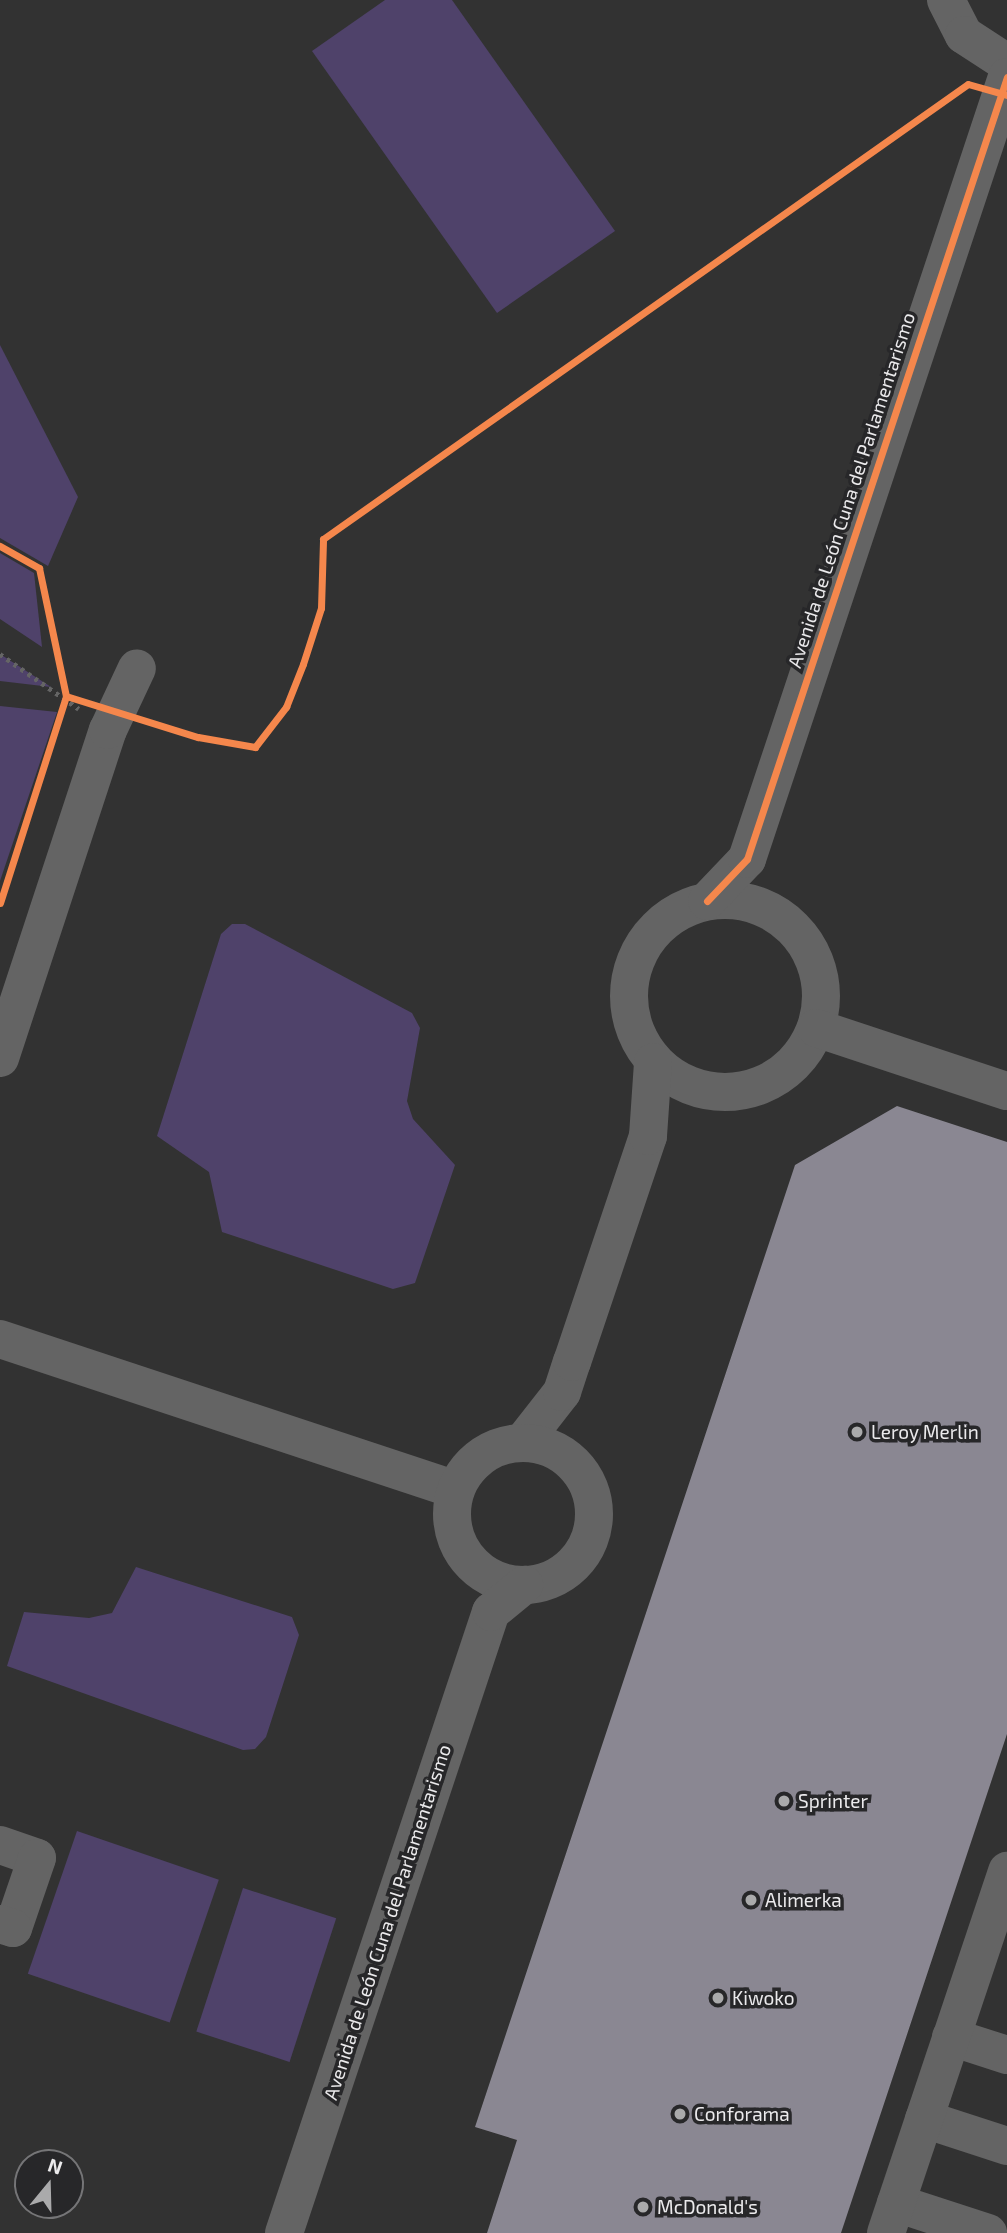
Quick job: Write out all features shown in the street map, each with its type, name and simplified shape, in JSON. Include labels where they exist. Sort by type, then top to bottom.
[{"type":"street","points":[[946,0],[964,35],[1007,63]]},
{"type":"street","name":"Avenida de León Cuna del Parlamentarismo","points":[[707,901],[765,908],[791,925],[810,950],[821,979],[816,1028],[793,1066],[768,1083],[739,1093],[707,1092],[678,1082],[653,1062],[636,1036],[630,976],[658,925],[707,901],[747,859],[1007,77]]},
{"type":"street","points":[[0,1058],[112,721],[137,668]]},
{"type":"street","points":[[747,859],[765,908]]},
{"type":"street","points":[[816,1028],[1007,1091]]},
{"type":"street","points":[[562,1392],[565,1455],[591,1491],[592,1535],[566,1571],[524,1586],[491,1612],[481,1572],[455,1535],[456,1490],[482,1455],[523,1442],[562,1392],[648,1136],[653,1062]]},
{"type":"street","points":[[648,1136],[707,1092]]},
{"type":"street","points":[[0,1339],[456,1490]]},
{"type":"street","points":[[523,1442],[565,1455]]},
{"type":"street","points":[[481,1572],[524,1586]]},
{"type":"street","name":"Avenida de León Cuna del Parlamentarismo","points":[[284,2233],[491,1612]]},
{"type":"street","points":[[0,1845],[37,1858],[13,1928],[0,1924]]},
{"type":"street","points":[[988,2233],[891,2218],[951,2037],[993,1957],[1007,1871]]},
{"type":"street","points":[[951,2037],[1007,2055]]},
{"type":"street","points":[[924,2119],[1007,2146]]},
{"type":"path","points":[[0,654],[66,698],[112,721]]},
{"type":"path","points":[[63,685],[66,698],[63,716]]},
{"type":"path","points":[[66,698],[112,721]]},
{"type":"shaded area","points":[[385,0],[452,0],[615,231],[497,313],[312,51]]},
{"type":"shaded area","points":[[0,345],[78,497],[48,566],[0,538]]},
{"type":"shaded area","points":[[0,553],[34,573],[42,647],[0,619]]},
{"type":"shaded area","points":[[0,654],[51,687],[0,681]]},
{"type":"shaded area","points":[[0,706],[57,712],[0,881]]},
{"type":"shaded area","points":[[232,924],[245,924],[412,1013],[420,1028],[407,1101],[413,1119],[455,1165],[415,1283],[393,1289],[222,1232],[209,1172],[157,1136],[221,934]]},
{"type":"shaded area","points":[[136,1567],[292,1617],[299,1635],[266,1737],[255,1749],[243,1750],[7,1666],[24,1612],[89,1618],[112,1613]]},
{"type":"shaded area","points":[[77,1831],[219,1880],[170,2023],[28,1974]]},
{"type":"shaded area","points":[[243,1888],[336,1918],[290,2062],[196,2032]]},
{"type":"building","points":[[897,1106],[1007,1142],[1007,1734],[841,2233],[487,2233],[517,2140],[475,2127],[795,1165]]},
{"type":"cycle path","points":[[707,901],[747,859],[1007,77]]},
{"type":"cycle path","points":[[0,903],[66,696],[198,737],[255,747],[286,707],[303,664],[321,608],[323,539],[968,84],[1007,95]]},
{"type":"cycle path","points":[[0,546],[39,568],[66,696]]},
{"type":"place","name":"Leroy Merlin","points":[[857,1432]]},
{"type":"place","name":"Sprinter","points":[[784,1801]]},
{"type":"place","name":"Alimerka","points":[[751,1900]]},
{"type":"place","name":"Kiwoko","points":[[718,1998]]},
{"type":"place","name":"Conforama","points":[[680,2114]]},
{"type":"place","name":"McDonald's","points":[[643,2207]]}]
